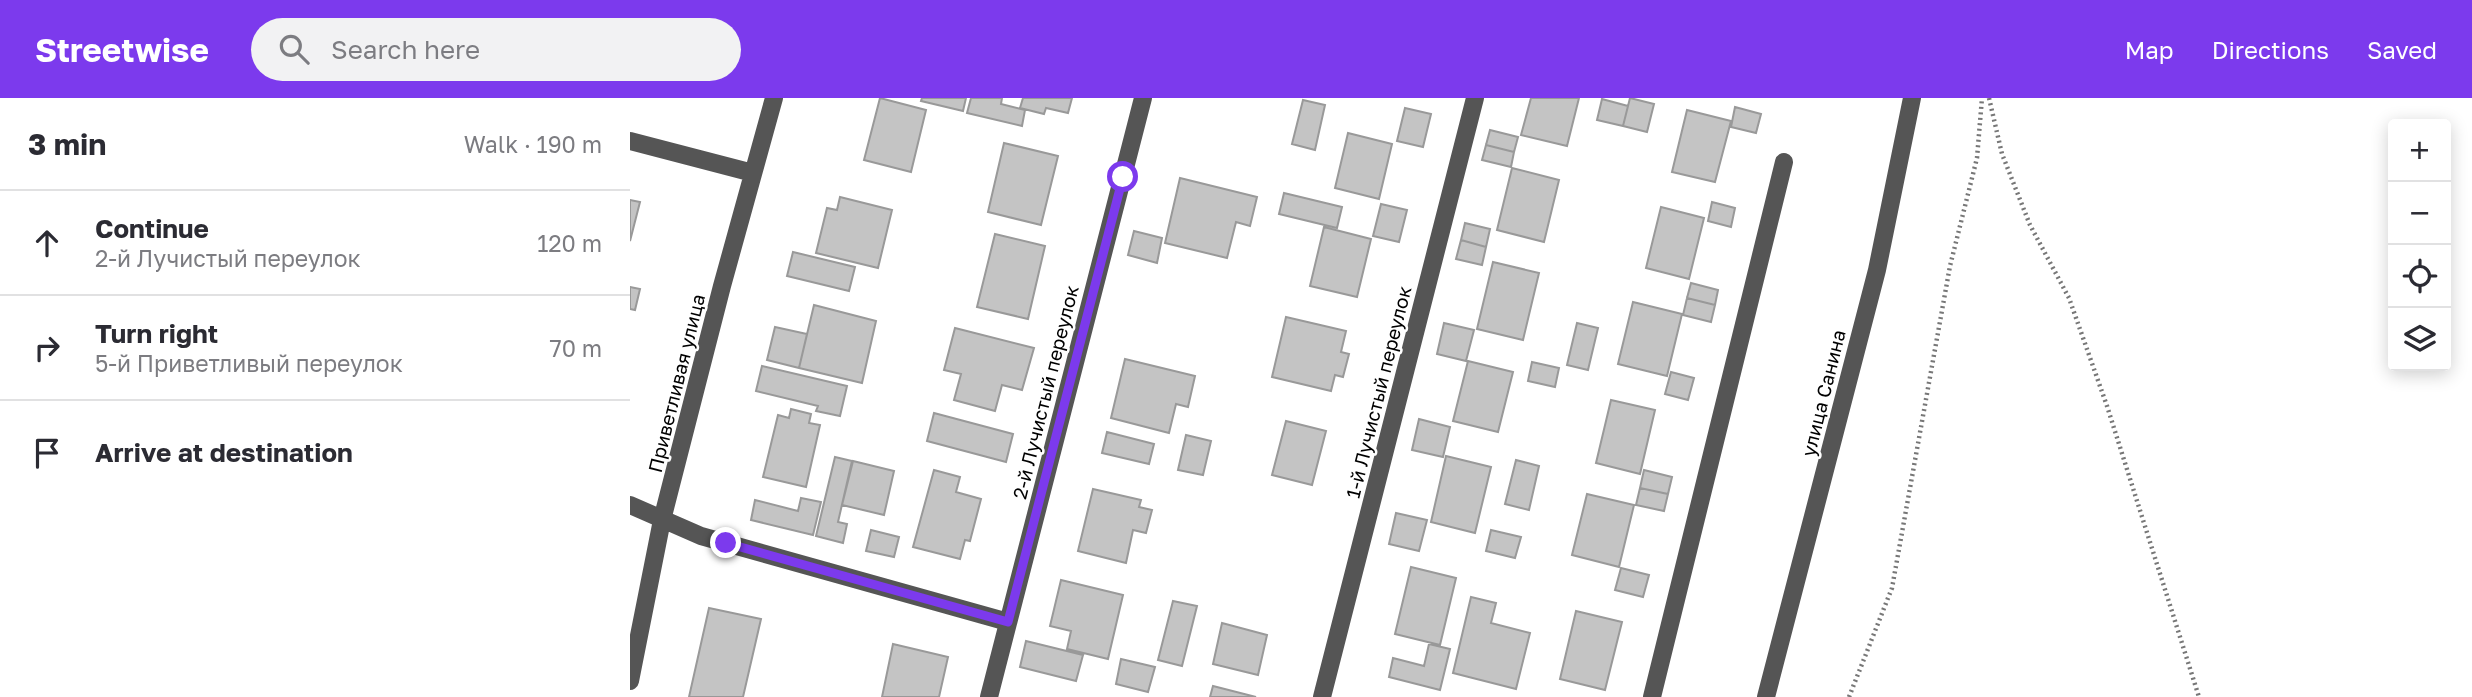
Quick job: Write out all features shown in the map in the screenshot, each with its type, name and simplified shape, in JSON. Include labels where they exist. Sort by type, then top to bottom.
[{"type":"street","name":"Приветливая улица","points":[[630,681],[662,520],[774,98]]},
{"type":"street","name":"2-й Лучистый переулок","points":[[989,697],[1143,98]]},
{"type":"street","name":"1-й Лучистый переулок","points":[[1322,697],[1475,98]]},
{"type":"street","name":"улица Санина","points":[[1766,697],[1877,270],[1912,98]]},
{"type":"street","points":[[630,141],[753,173]]},
{"type":"street","points":[[1652,697],[1784,162]]},
{"type":"street","points":[[630,505],[701,536],[1008,622]]},
{"type":"path","points":[[1849,697],[1892,588],[1950,266],[1977,158],[1982,98]]},
{"type":"path","points":[[1989,98],[2007,166],[2030,225],[2069,299],[2103,394],[2199,697]]},
{"type":"building","points":[[880,98],[926,110],[911,172],[864,160]]},
{"type":"building","points":[[922,98],[966,98],[963,111],[921,101]]},
{"type":"building","points":[[971,98],[1002,98],[1001,104],[1025,110],[1022,126],[967,113]]},
{"type":"building","points":[[1023,98],[1072,98],[1068,113],[1046,108],[1044,114],[1020,108]]},
{"type":"building","points":[[1531,98],[1579,98],[1567,146],[1521,135]]},
{"type":"building","points":[[1630,98],[1654,104],[1647,132],[1623,126]]},
{"type":"building","points":[[1602,99],[1628,106],[1623,126],[1597,120]]},
{"type":"building","points":[[1303,100],[1325,105],[1315,150],[1292,144]]},
{"type":"building","points":[[1735,107],[1761,114],[1756,133],[1731,127]]},
{"type":"building","points":[[1405,108],[1431,114],[1423,147],[1397,141]]},
{"type":"building","points":[[1687,110],[1731,121],[1715,182],[1672,172]]},
{"type":"building","points":[[1490,130],[1518,137],[1514,152],[1486,145]]},
{"type":"building","points":[[1348,133],[1392,144],[1379,199],[1335,188]]},
{"type":"building","points":[[1004,143],[1058,156],[1041,225],[988,212]]},
{"type":"building","points":[[1486,145],[1514,152],[1511,167],[1482,160]]},
{"type":"building","points":[[1512,168],[1559,180],[1544,242],[1497,230]]},
{"type":"building","points":[[1180,178],[1257,197],[1250,226],[1236,222],[1227,258],[1165,243]]},
{"type":"building","points":[[1284,193],[1342,207],[1337,228],[1279,214]]},
{"type":"building","points":[[840,197],[892,210],[878,268],[816,253],[827,208],[837,210]]},
{"type":"building","points":[[630,200],[640,202],[630,241]]},
{"type":"building","points":[[1712,202],[1735,208],[1731,227],[1708,221]]},
{"type":"building","points":[[1381,204],[1407,210],[1399,242],[1373,236]]},
{"type":"building","points":[[1661,207],[1704,218],[1689,279],[1646,268]]},
{"type":"building","points":[[1465,223],[1490,229],[1486,247],[1461,240]]},
{"type":"building","points":[[1324,227],[1371,239],[1357,297],[1310,286]]},
{"type":"building","points":[[1134,231],[1162,238],[1157,263],[1128,255]]},
{"type":"building","points":[[995,234],[1045,246],[1028,319],[977,307]]},
{"type":"building","points":[[1461,240],[1486,247],[1482,265],[1456,259]]},
{"type":"building","points":[[793,252],[855,267],[849,291],[787,276]]},
{"type":"building","points":[[1493,262],[1539,273],[1523,340],[1477,329]]},
{"type":"building","points":[[1691,283],[1718,290],[1715,305],[1687,298]]},
{"type":"building","points":[[630,287],[640,289],[635,310],[630,309]]},
{"type":"building","points":[[1687,298],[1715,305],[1711,322],[1683,315]]},
{"type":"building","points":[[1633,302],[1682,314],[1667,376],[1618,364]]},
{"type":"building","points":[[814,305],[876,321],[862,383],[799,368]]},
{"type":"building","points":[[1286,317],[1346,331],[1341,352],[1349,354],[1343,377],[1335,375],[1331,391],[1272,377]]},
{"type":"building","points":[[1444,323],[1474,330],[1466,361],[1437,354]]},
{"type":"building","points":[[1577,323],[1598,328],[1588,370],[1567,365]]},
{"type":"building","points":[[775,327],[807,334],[799,368],[767,360]]},
{"type":"building","points":[[955,328],[1034,348],[1022,390],[1002,385],[995,411],[954,400],[961,374],[944,370]]},
{"type":"building","points":[[1125,359],[1195,376],[1188,407],[1176,404],[1169,433],[1111,418]]},
{"type":"building","points":[[1468,361],[1513,372],[1498,432],[1453,421]]},
{"type":"building","points":[[1532,362],[1559,368],[1555,387],[1528,381]]},
{"type":"building","points":[[762,366],[847,386],[840,416],[816,411],[818,406],[756,391]]},
{"type":"building","points":[[1671,372],[1694,378],[1688,400],[1665,394]]},
{"type":"building","points":[[1611,400],[1655,410],[1640,474],[1596,463]]},
{"type":"building","points":[[791,409],[811,414],[809,423],[820,425],[806,487],[763,477],[778,415],[789,418]]},
{"type":"building","points":[[934,413],[1013,434],[1006,462],[927,441]]},
{"type":"building","points":[[1419,419],[1450,427],[1443,457],[1412,450]]},
{"type":"building","points":[[1286,421],[1326,431],[1312,485],[1272,475]]},
{"type":"building","points":[[1107,432],[1154,444],[1149,464],[1102,453]]},
{"type":"building","points":[[1186,435],[1211,441],[1203,475],[1178,470]]},
{"type":"building","points":[[1446,456],[1491,467],[1475,533],[1431,522]]},
{"type":"building","points":[[835,457],[852,461],[838,522],[847,524],[843,543],[816,536]]},
{"type":"building","points":[[1516,460],[1539,466],[1529,510],[1505,504]]},
{"type":"building","points":[[853,461],[894,471],[884,515],[842,505]]},
{"type":"building","points":[[934,470],[960,477],[956,492],[981,499],[970,541],[965,540],[960,559],[913,547]]},
{"type":"building","points":[[1644,470],[1672,477],[1668,494],[1640,488]]},
{"type":"building","points":[[1640,488],[1668,494],[1664,511],[1636,505]]},
{"type":"building","points":[[1093,489],[1141,500],[1139,507],[1152,510],[1146,533],[1133,530],[1126,563],[1078,551]]},
{"type":"building","points":[[1587,494],[1634,505],[1619,567],[1572,555]]},
{"type":"building","points":[[801,498],[821,502],[813,535],[751,520],[755,500],[798,511]]},
{"type":"building","points":[[1396,513],[1427,520],[1419,551],[1389,544]]},
{"type":"building","points":[[871,530],[899,537],[894,557],[866,551]]},
{"type":"building","points":[[1491,530],[1521,537],[1515,558],[1486,551]]},
{"type":"building","points":[[1411,567],[1456,578],[1440,645],[1395,634]]},
{"type":"building","points":[[1621,568],[1649,575],[1643,597],[1615,590]]},
{"type":"building","points":[[1061,580],[1123,595],[1108,659],[1067,649],[1071,631],[1050,626]]},
{"type":"building","points":[[1471,597],[1496,603],[1491,623],[1530,633],[1516,689],[1453,673]]},
{"type":"building","points":[[1173,601],[1197,606],[1182,666],[1158,660]]},
{"type":"building","points":[[709,608],[761,619],[743,697],[689,697]]},
{"type":"building","points":[[1576,611],[1622,622],[1605,690],[1560,679]]},
{"type":"building","points":[[1222,623],[1267,635],[1258,675],[1213,664]]},
{"type":"building","points":[[1026,641],[1083,655],[1076,681],[1020,667]]},
{"type":"building","points":[[893,644],[948,657],[939,697],[882,697]]},
{"type":"building","points":[[1429,644],[1450,649],[1440,690],[1389,677],[1393,658],[1424,666]]},
{"type":"building","points":[[1121,659],[1155,667],[1148,692],[1116,684]]},
{"type":"building","points":[[1213,686],[1256,697],[1210,697]]},
{"type":"route","points":[[726,543],[1008,622],[1123,177]]}]
